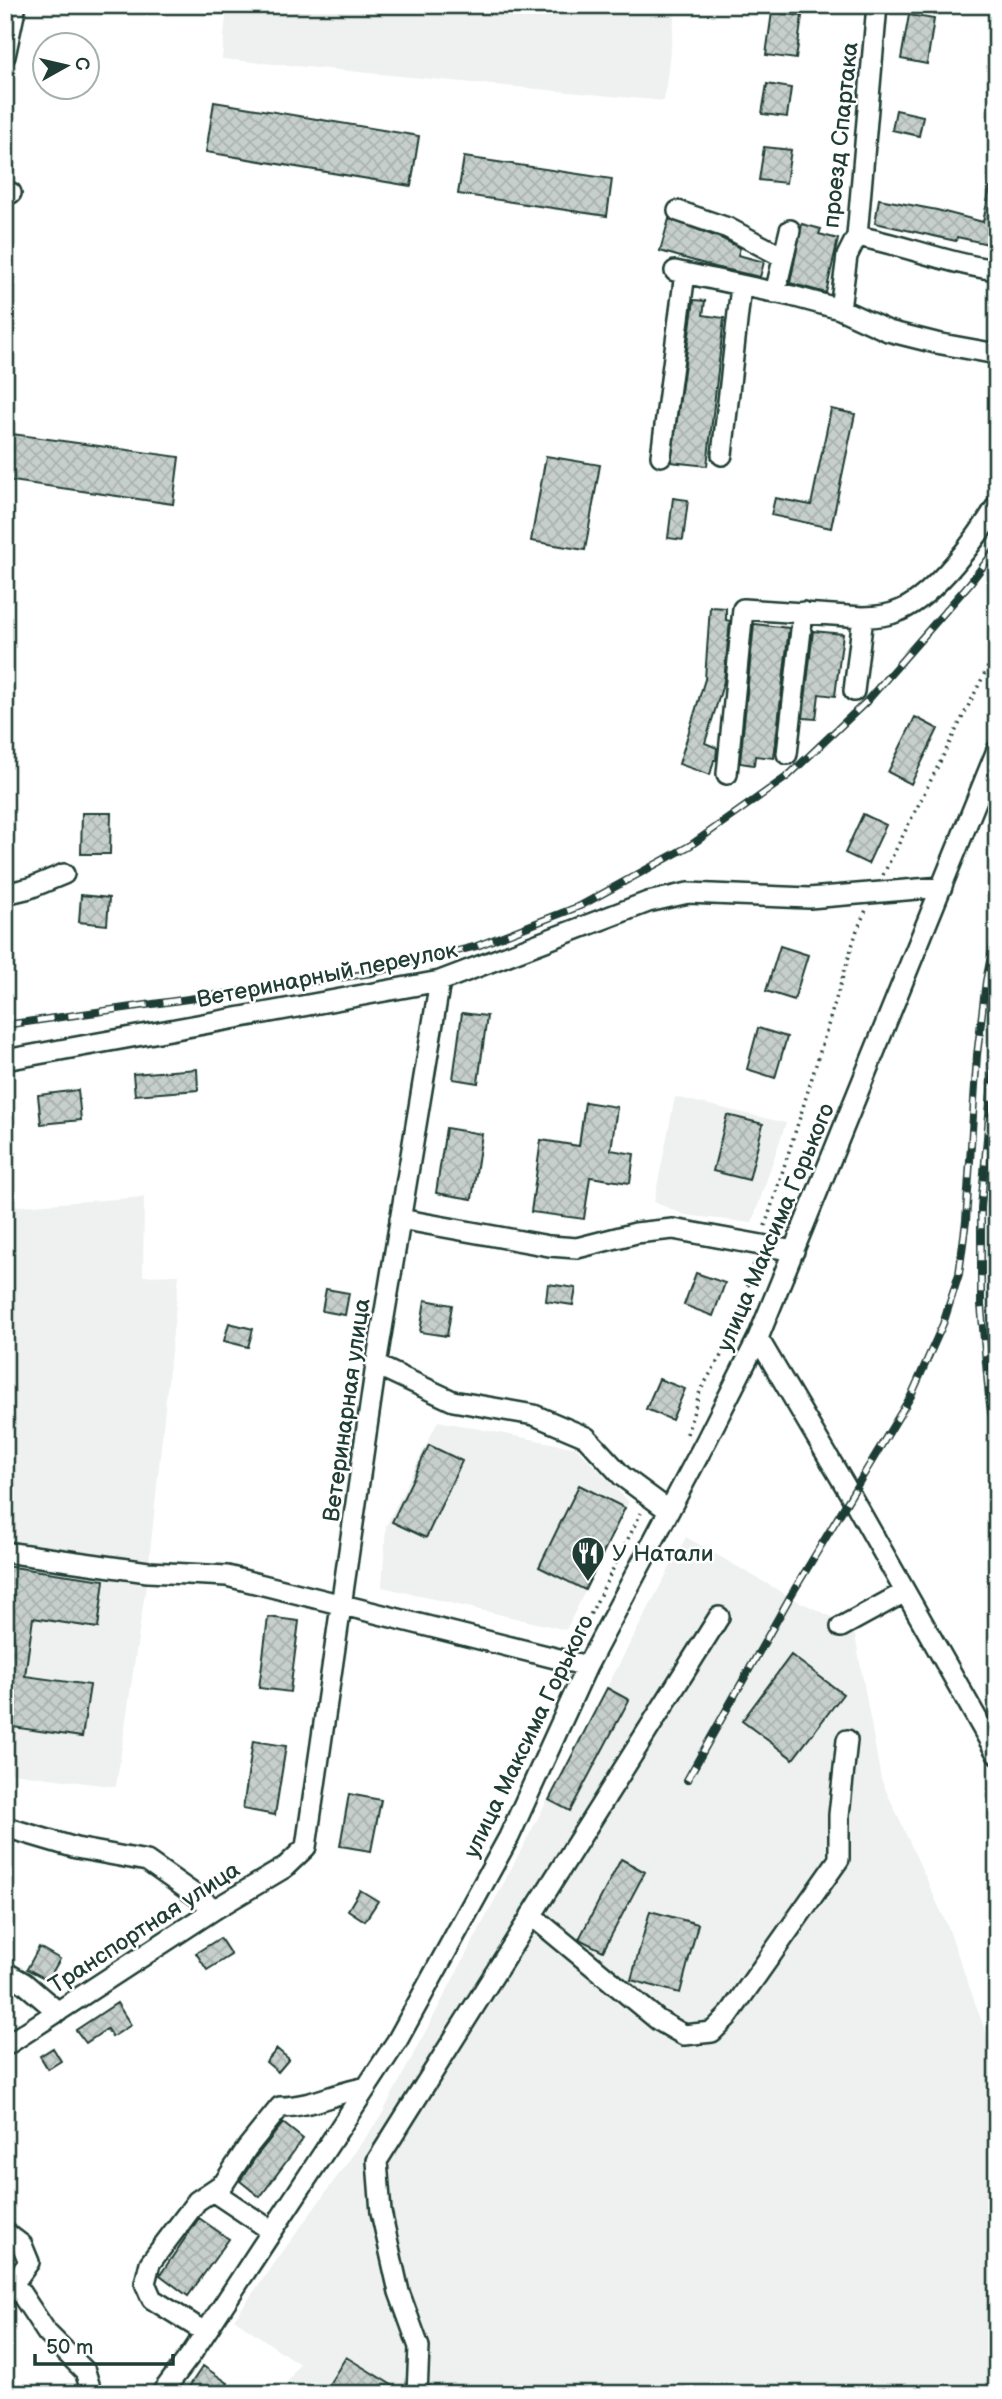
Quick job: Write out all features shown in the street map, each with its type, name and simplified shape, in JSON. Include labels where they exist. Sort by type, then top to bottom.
[{"type":"street","points":[[5,57],[16,5]]},
{"type":"street","name":"проезд Спартака","points":[[840,309],[847,256],[857,236],[877,5]]},
{"type":"street","points":[[678,211],[728,228],[783,257]]},
{"type":"street","points":[[775,293],[790,230]]},
{"type":"street","points":[[857,236],[997,270]]},
{"type":"street","points":[[661,456],[680,272],[840,309],[888,331],[997,354]]},
{"type":"street","points":[[722,455],[741,286]]},
{"type":"street","points":[[727,774],[743,608],[863,617],[882,617],[903,609],[937,583],[986,523],[997,505]]},
{"type":"street","points":[[787,754],[803,612]]},
{"type":"street","points":[[854,691],[863,617]]},
{"type":"street","name":"улица Максима Горького","points":[[161,2394],[205,2332],[397,2041],[509,1837],[587,1666],[758,1338],[997,750]]},
{"type":"street","points":[[5,894],[30,888],[64,874]]},
{"type":"street","name":"Ветеринарный переулок","points":[[5,1060],[440,981],[648,902],[688,893],[809,898],[942,887]]},
{"type":"street","name":"Ветеринарная улица","points":[[306,1847],[376,1365],[440,981]]},
{"type":"street","points":[[400,1219],[558,1247],[577,1248],[636,1233],[673,1229],[793,1251]]},
{"type":"street","points":[[758,1338],[997,1754]]},
{"type":"street","points":[[376,1365],[453,1401],[534,1415],[586,1437],[622,1476],[668,1510]]},
{"type":"street","points":[[5,1552],[148,1572],[227,1576],[587,1666]]},
{"type":"street","points":[[841,1627],[905,1592]]},
{"type":"street","points":[[417,2394],[419,2347],[399,2292],[381,2213],[377,2161],[719,1617]]},
{"type":"street","points":[[531,1915],[658,2020],[684,2035],[712,2032],[728,2016],[839,1860],[839,1815],[847,1740]]},
{"type":"street","points":[[5,1827],[76,1848],[147,1861],[215,1909]]},
{"type":"street","name":"Транспортная улица","points":[[5,2046],[215,1909],[284,1868],[306,1847]]},
{"type":"street","points":[[5,1972],[24,1983],[58,2011]]},
{"type":"street","points":[[205,2332],[152,2299],[145,2283],[150,2263],[197,2201],[224,2183],[247,2148],[280,2107],[295,2107],[367,2087]]},
{"type":"street","points":[[214,2192],[272,2231]]},
{"type":"street","points":[[5,2232],[22,2245],[29,2262],[10,2288],[47,2333],[85,2371],[92,2394]]},
{"type":"path","points":[[686,1437],[700,1391],[734,1334],[759,1244],[857,930],[997,649]]},
{"type":"path","points":[[581,1633],[650,1497]]},
{"type":"shaded area","points":[[227,5],[676,5],[664,101],[222,59]]},
{"type":"shaded area","points":[[675,1097],[786,1123],[752,1223],[685,1215],[654,1202]]},
{"type":"shaded area","points":[[144,1197],[143,1276],[179,1275],[148,1572],[116,1787],[5,1772],[5,1207]]},
{"type":"shaded area","points":[[438,1421],[577,1448],[629,1502],[566,1630],[382,1587],[386,1526]]},
{"type":"shaded area","points":[[686,1537],[790,1597],[836,1619],[846,1634],[855,1635],[881,1779],[948,1927],[997,2064],[997,2388],[992,2394],[280,2394],[299,2364],[234,2319],[381,2116]]},
{"type":"building","points":[[772,12],[802,16],[796,59],[766,55]]},
{"type":"building","points":[[909,15],[934,19],[927,64],[901,59]]},
{"type":"building","points":[[767,84],[791,88],[787,117],[762,114]]},
{"type":"building","points":[[214,102],[419,136],[411,186],[206,152]]},
{"type":"building","points":[[896,110],[923,116],[919,136],[892,130]]},
{"type":"building","points":[[764,147],[791,150],[786,183],[759,180]]},
{"type":"building","points":[[464,157],[612,179],[607,216],[458,194]]},
{"type":"building","points":[[990,188],[997,188],[997,246],[957,237],[956,241],[875,223],[879,199],[983,222]]},
{"type":"building","points":[[669,219],[723,239],[740,248],[738,255],[764,262],[760,277],[660,251]]},
{"type":"building","points":[[802,224],[821,229],[819,234],[838,239],[826,293],[790,283]]},
{"type":"building","points":[[694,300],[705,301],[703,315],[724,318],[707,466],[671,462]]},
{"type":"building","points":[[831,409],[855,414],[831,528],[771,515],[775,498],[811,505]]},
{"type":"building","points":[[5,433],[179,457],[173,504],[5,480]]},
{"type":"building","points":[[546,456],[600,465],[585,550],[531,541]]},
{"type":"building","points":[[673,498],[688,500],[683,540],[668,538]]},
{"type":"building","points":[[710,607],[726,608],[726,620],[730,621],[724,681],[705,743],[717,748],[710,775],[679,764],[705,679]]},
{"type":"building","points":[[754,624],[789,628],[774,758],[755,756],[754,765],[740,763]]},
{"type":"building","points":[[813,631],[843,634],[835,696],[819,694],[816,719],[803,718]]},
{"type":"building","points":[[915,717],[938,729],[911,784],[888,772]]},
{"type":"building","points":[[82,813],[111,813],[110,854],[81,854]]},
{"type":"building","points":[[863,814],[886,825],[868,864],[845,853]]},
{"type":"building","points":[[81,895],[109,898],[107,925],[79,922]]},
{"type":"building","points":[[780,946],[808,955],[794,1000],[766,991]]},
{"type":"building","points":[[462,1013],[487,1016],[478,1083],[453,1079]]},
{"type":"building","points":[[758,1028],[787,1037],[775,1078],[747,1069]]},
{"type":"building","points":[[197,1069],[198,1090],[135,1095],[133,1074]]},
{"type":"building","points":[[78,1090],[81,1120],[41,1124],[38,1095]]},
{"type":"building","points":[[585,1102],[617,1107],[611,1150],[634,1154],[630,1183],[590,1177],[584,1219],[531,1212],[541,1140],[579,1146]]},
{"type":"building","points":[[727,1115],[763,1124],[749,1180],[713,1171]]},
{"type":"building","points":[[446,1128],[482,1134],[472,1199],[436,1193]]},
{"type":"building","points":[[696,1273],[725,1283],[713,1316],[684,1305]]},
{"type":"building","points":[[548,1284],[576,1288],[573,1305],[546,1301]]},
{"type":"building","points":[[326,1289],[349,1293],[345,1315],[322,1311]]},
{"type":"building","points":[[425,1300],[452,1305],[447,1336],[420,1332]]},
{"type":"building","points":[[229,1323],[253,1329],[248,1347],[224,1341]]},
{"type":"building","points":[[659,1379],[685,1389],[672,1420],[646,1409]]},
{"type":"building","points":[[429,1445],[462,1461],[426,1538],[392,1522]]},
{"type":"building","points":[[579,1485],[625,1508],[585,1590],[539,1567]]},
{"type":"building","points":[[5,1566],[104,1580],[98,1628],[33,1618],[25,1676],[90,1685],[82,1737],[5,1726]]},
{"type":"building","points":[[268,1617],[299,1621],[290,1692],[259,1688]]},
{"type":"building","points":[[791,1655],[843,1694],[793,1759],[742,1721]]},
{"type":"building","points":[[607,1688],[629,1700],[570,1811],[549,1800]]},
{"type":"building","points":[[253,1741],[286,1746],[275,1815],[243,1809]]},
{"type":"building","points":[[349,1794],[381,1800],[371,1851],[340,1846]]},
{"type":"building","points":[[621,1859],[645,1872],[603,1951],[579,1939]]},
{"type":"building","points":[[360,1890],[378,1901],[365,1921],[348,1910]]},
{"type":"building","points":[[650,1911],[698,1924],[680,1993],[631,1980]]},
{"type":"building","points":[[220,1938],[231,1955],[207,1970],[196,1953]]},
{"type":"building","points":[[39,1947],[60,1959],[48,1980],[27,1969]]},
{"type":"building","points":[[117,2003],[131,2025],[112,2037],[107,2029],[86,2043],[76,2030]]},
{"type":"building","points":[[53,2048],[61,2061],[48,2069],[40,2056]]},
{"type":"building","points":[[277,2049],[289,2059],[278,2072],[266,2062]]},
{"type":"building","points":[[283,2123],[303,2139],[260,2197],[240,2181]]},
{"type":"building","points":[[199,2218],[229,2239],[188,2296],[160,2275]]},
{"type":"building","points":[[346,2357],[405,2393],[405,2394],[323,2394]]},
{"type":"building","points":[[203,2366],[228,2383],[221,2394],[184,2394]]},
{"type":"railway","points":[[5,1025],[372,973],[477,946],[580,906],[691,845],[788,776],[866,702],[970,583],[997,548]]},
{"type":"railway","points":[[687,1780],[790,1597],[911,1396],[943,1324],[959,1274],[966,1221],[977,1055],[986,981],[997,926]]},
{"type":"railway","points":[[997,1021],[981,1208],[981,1305],[989,1398],[997,1450]]},
{"type":"place","name":"У Натали","points":[[588,1583]]}]
